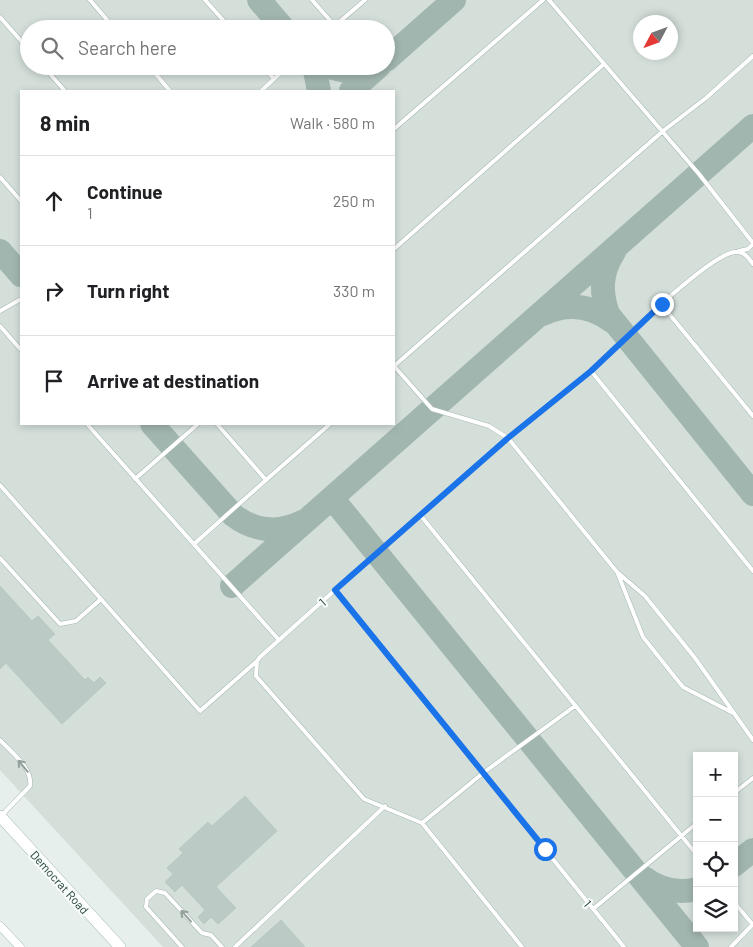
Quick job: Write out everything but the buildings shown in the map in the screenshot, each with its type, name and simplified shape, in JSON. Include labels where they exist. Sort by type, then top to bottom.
[{"type":"main road","name":"Democrat Road","points":[[0,817],[120,947]]},
{"type":"street","points":[[0,926],[20,947]]},
{"type":"lane","points":[[90,0],[108,20]]},
{"type":"lane","points":[[205,0],[223,20]]},
{"type":"lane","points":[[312,0],[328,20]]},
{"type":"lane","points":[[341,20],[365,0]]},
{"type":"lane","points":[[395,128],[543,0]]},
{"type":"lane","points":[[335,590],[508,438],[591,371],[697,274],[728,254],[748,249],[753,243],[663,131],[548,0]]},
{"type":"lane","points":[[0,18],[20,40]]},
{"type":"lane","points":[[395,365],[663,131],[706,98],[753,56]]},
{"type":"lane","points":[[395,248],[604,64]]},
{"type":"lane","points":[[51,75],[63,90]]},
{"type":"lane","points":[[157,75],[169,90]]},
{"type":"lane","points":[[271,75],[274,79]]},
{"type":"lane","points":[[262,90],[278,75]]},
{"type":"lane","points":[[0,177],[20,200]]},
{"type":"lane","points":[[737,252],[745,254],[753,264]]},
{"type":"lane","points":[[0,311],[20,300]]},
{"type":"lane","points":[[662,304],[753,416]]},
{"type":"lane","points":[[0,326],[20,349]]},
{"type":"lane","points":[[395,367],[432,409],[489,426],[508,438],[617,572],[645,596],[707,674],[753,740]]},
{"type":"lane","points":[[591,371],[753,571]]},
{"type":"lane","points":[[88,425],[279,640]]},
{"type":"lane","points":[[135,479],[197,425]]},
{"type":"lane","points":[[218,425],[266,480]]},
{"type":"lane","points":[[194,544],[329,425]]},
{"type":"lane","points":[[0,485],[101,599],[76,621],[60,624],[0,558]]},
{"type":"lane","points":[[421,516],[693,850]]},
{"type":"lane","points":[[617,572],[643,637],[683,687],[733,713]]},
{"type":"lane","name":"1","points":[[101,599],[200,710],[335,590],[624,947]]},
{"type":"lane","points":[[257,661],[256,676],[364,799],[385,806],[422,824],[522,947]]},
{"type":"lane","points":[[422,824],[483,773],[575,706]]},
{"type":"lane","points":[[0,740],[24,767],[31,781],[30,786],[0,817]]},
{"type":"lane","points":[[738,790],[753,778]]},
{"type":"lane","points":[[236,947],[385,806]]},
{"type":"lane","points":[[593,909],[693,826]]},
{"type":"lane","points":[[182,947],[146,907],[147,900],[156,891],[165,893],[202,933],[211,935],[222,947]]},
{"type":"lane","points":[[731,947],[753,925],[738,907]]},
{"type":"shaded area","points":[[0,0],[753,0],[753,947],[163,947],[0,770]]},
{"type":"taxiway","points":[[259,0],[276,20]]},
{"type":"taxiway","points":[[395,52],[454,0]]},
{"type":"taxiway","points":[[316,75],[319,90]]},
{"type":"taxiway","points":[[352,90],[369,75]]},
{"type":"taxiway","points":[[232,586],[753,126]]},
{"type":"taxiway","points":[[0,251],[20,274]]},
{"type":"taxiway","points":[[614,252],[606,267],[603,282],[605,306],[608,314],[753,494]]},
{"type":"taxiway","points":[[543,314],[561,308],[579,307],[596,312],[613,322]]},
{"type":"taxiway","points":[[153,425],[233,515],[249,525],[266,529],[284,528],[302,522]]},
{"type":"taxiway","points":[[332,498],[697,947]]},
{"type":"taxiway","points":[[738,862],[753,850]]},
{"type":"taxiway","points":[[644,878],[669,890],[693,890]]},
{"type":"route","points":[[545,849],[335,590],[508,438],[591,371],[662,304]]}]
